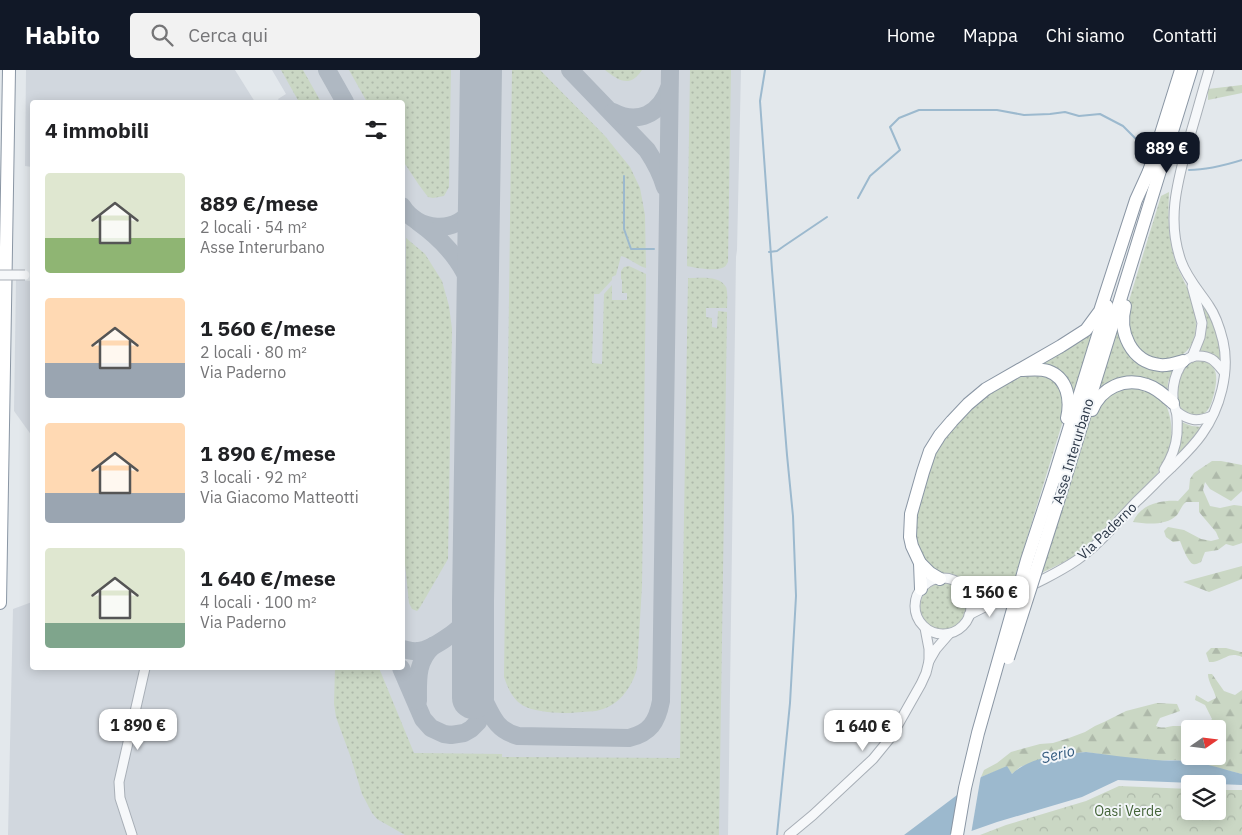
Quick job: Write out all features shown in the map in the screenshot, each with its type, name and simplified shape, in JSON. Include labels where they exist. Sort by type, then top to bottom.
[{"type":"highway","points":[[0,602],[9,70]]},
{"type":"highway","name":"Asse Interurbano","points":[[966,835],[976,775],[999,684],[1056,508],[1073,434],[1181,70]]},
{"type":"highway","name":"Asse Interurbano","points":[[957,835],[965,788],[978,733],[1027,560],[1053,481],[1073,434],[1140,238],[1192,70]]},
{"type":"highway","points":[[940,579],[930,573],[920,563],[910,537],[912,514],[930,451],[940,435],[968,404],[986,389],[1086,330],[1100,311],[1136,200],[1151,167]]},
{"type":"highway","points":[[1140,238],[1143,246],[1123,314],[1126,340],[1136,354],[1152,364],[1169,365],[1187,359]]},
{"type":"highway","points":[[1017,370],[1050,371],[1058,378],[1068,392],[1069,408],[1065,427],[1073,434],[1084,432],[1096,400],[1113,386],[1123,383],[1147,384],[1174,407]]},
{"type":"highway","points":[[920,563],[921,589]]},
{"type":"street","name":"Via Paderno","points":[[1157,482],[1168,464],[1176,443],[1177,432],[1173,389],[1175,379],[1200,337],[1202,323],[1188,276],[1181,261],[1175,238],[1173,212],[1178,180],[1209,70]]},
{"type":"street","points":[[0,275],[29,275]]},
{"type":"street","name":"Via Paderno","points":[[789,835],[819,810],[881,751],[892,737],[917,692],[926,673],[929,661],[936,649],[949,634],[961,627],[969,616],[998,600],[1036,583],[1077,560],[1103,538],[1190,449],[1202,434],[1219,401],[1225,355],[1218,323],[1188,276]]},
{"type":"street","points":[[1187,359],[1200,356],[1210,358],[1224,372]]},
{"type":"street","points":[[1174,407],[1187,418],[1199,420],[1212,416]]},
{"type":"street","points":[[921,589],[928,583],[940,579],[954,580],[963,586],[969,596],[971,606],[969,616]]},
{"type":"street","name":"Via Paderno","points":[[921,589],[916,600],[915,610],[925,628],[929,661]]},
{"type":"street","points":[[966,591],[983,598],[998,600]]},
{"type":"street","points":[[925,628],[934,633],[949,634]]},
{"type":"street","points":[[132,835],[120,798],[119,782],[145,670]]},
{"type":"shaded area","points":[[26,70],[235,70],[254,100],[30,100],[30,167],[25,166]]},
{"type":"shaded area","points":[[272,70],[741,70],[736,257],[728,835],[8,835],[13,609],[30,603],[30,670],[405,670],[405,100],[279,100],[286,94]]},
{"type":"shaded area","points":[[16,280],[30,281],[30,433],[14,411]]},
{"type":"green space","points":[[281,70],[303,70],[320,100],[298,100]]},
{"type":"green space","points":[[349,70],[451,70],[449,187],[444,196],[428,197],[405,164],[405,100],[366,100]]},
{"type":"green space","points":[[512,70],[540,70],[605,136],[630,167],[640,188],[645,215],[646,268],[621,256],[616,275],[612,277],[612,280],[599,294],[594,294],[592,363],[602,364],[604,294],[612,285],[612,300],[627,300],[627,293],[622,293],[621,271],[624,267],[629,266],[646,274],[642,586],[637,669],[631,683],[622,696],[611,706],[596,711],[559,713],[531,709],[522,705],[515,698],[504,677]]},
{"type":"green space","points":[[605,70],[642,70],[638,76],[629,81],[624,81]]},
{"type":"green space","points":[[690,70],[731,70],[728,262],[719,269],[687,266]]},
{"type":"green space","points":[[1242,85],[1242,93],[1208,100],[1208,89]]},
{"type":"green space","points":[[1169,192],[1169,225],[1172,249],[1191,297],[1196,331],[1194,339],[1185,353],[1167,362],[1140,356],[1124,317],[1161,196]]},
{"type":"green space","points":[[406,238],[425,254],[442,281],[449,306],[452,329],[448,559],[417,611],[412,609],[409,603],[405,564]]},
{"type":"green space","points":[[688,278],[709,278],[723,283],[727,294],[727,308],[706,308],[706,317],[712,318],[712,327],[717,328],[718,311],[727,312],[719,835],[405,835],[377,819],[362,794],[336,717],[334,704],[335,670],[380,670],[414,753],[502,754],[502,757],[680,758]]},
{"type":"green space","points":[[1206,308],[1217,333],[1220,346],[1220,360],[1213,354],[1198,350],[1202,310]]},
{"type":"green space","points":[[1118,325],[1124,347],[1132,358],[1174,368],[1168,382],[1167,395],[1147,382],[1097,394]]},
{"type":"green space","points":[[1094,327],[1073,399],[1038,366]]},
{"type":"green space","points":[[1197,360],[1204,361],[1213,367],[1216,382],[1208,410],[1199,416],[1193,416],[1184,414],[1179,410],[1176,397],[1182,373],[1190,363]]},
{"type":"green space","points":[[1042,373],[1059,383],[1065,414],[1012,587],[985,596],[972,589],[959,578],[937,574],[920,558],[913,524],[931,462],[960,420],[975,404],[1015,377]]},
{"type":"green space","points":[[1137,386],[1161,398],[1168,411],[1171,437],[1166,460],[1159,472],[1092,543],[1069,559],[1039,574],[1090,419],[1097,404],[1105,395]]},
{"type":"green space","points":[[1181,422],[1202,427],[1177,457],[1175,455]]},
{"type":"green space","points":[[1212,461],[1242,465],[1242,491],[1231,501],[1210,489],[1205,482],[1203,490],[1210,506],[1220,508],[1234,505],[1242,506],[1242,543],[1233,546],[1226,544],[1218,550],[1205,552],[1201,562],[1194,564],[1187,557],[1180,541],[1173,542],[1166,537],[1164,531],[1168,527],[1184,530],[1201,539],[1211,541],[1219,539],[1216,532],[1199,512],[1199,502],[1186,502],[1173,519],[1162,523],[1133,522],[1141,511],[1152,504],[1178,501],[1189,489],[1190,479],[1194,473]]},
{"type":"green space","points":[[1242,566],[1242,579],[1209,592],[1183,582]]},
{"type":"green space","points":[[944,583],[953,585],[961,590],[966,598],[968,607],[966,616],[961,624],[953,629],[944,631],[935,629],[927,624],[922,616],[920,607],[922,598],[927,590],[935,585]]},
{"type":"green space","points":[[1211,648],[1226,648],[1242,652],[1242,657],[1231,655],[1209,662],[1206,653]]},
{"type":"green space","points":[[1208,674],[1212,674],[1224,691],[1235,695],[1242,690],[1242,774],[1204,765],[1226,765],[1226,720],[1211,720],[1205,705],[1195,700],[1196,695],[1208,702],[1216,698]]},
{"type":"green space","points":[[1157,703],[1177,704],[1180,711],[1160,718],[1156,726],[1163,728],[1181,726],[1181,761],[1158,761],[1086,752],[1050,756],[1020,767],[1012,774],[1007,767],[981,777],[984,770],[1011,752],[1069,738],[1126,711]]},
{"type":"green space","name":"Oasi Verde","points":[[1119,786],[1181,789],[1181,820],[1226,820],[1226,790],[1242,790],[1242,835],[980,835],[1006,825],[1086,801]]},
{"type":"water","points":[[1086,752],[1181,761],[1181,765],[1208,765],[1242,774],[1242,785],[1226,784],[1226,775],[1181,775],[1181,783],[1118,780],[1082,797],[960,835],[904,835],[981,777],[1007,766],[1012,774],[1028,763]]},
{"type":"pier","points":[[981,775],[971,834],[953,835],[960,790]]},
{"type":"waterway","points":[[765,70],[760,101],[793,516],[796,596],[790,703],[777,835]]},
{"type":"waterway","points":[[858,198],[870,176],[900,150],[890,127],[899,118],[919,110],[997,110],[1024,115],[1065,112],[1079,116],[1100,114],[1123,126],[1142,145]]},
{"type":"waterway","points":[[1189,170],[1216,167],[1242,160]]},
{"type":"waterway","points":[[624,176],[624,229],[631,249],[654,249]]},
{"type":"waterway","points":[[769,252],[777,251],[827,217]]},
{"type":"taxiway","points":[[327,70],[344,100]]},
{"type":"taxiway","points":[[570,70],[647,150],[658,168],[665,187]]},
{"type":"taxiway","points":[[483,698],[492,716],[500,726],[518,736],[629,738],[647,730],[655,721],[657,715],[661,701],[670,70]]},
{"type":"taxiway","points":[[613,112],[631,117],[647,115],[660,105],[669,88]]},
{"type":"taxiway","points":[[405,209],[417,221],[427,225],[447,226],[465,217],[473,207],[479,190]]},
{"type":"taxiway","points":[[418,222],[438,238],[461,266],[472,289],[477,321]]},
{"type":"taxiway","points":[[405,650],[423,650],[444,640],[466,620],[473,602]]},
{"type":"taxiway","points":[[402,670],[423,719],[431,728],[451,735],[464,733],[471,729],[478,722],[483,706],[483,698],[476,680],[477,620]]},
{"type":"taxiway","points":[[418,701],[419,671],[423,658],[433,646]]},
{"type":"runway","points":[[473,698],[481,70]]},
{"type":"water label","name":"Serio","points":[[1058,754]]}]
